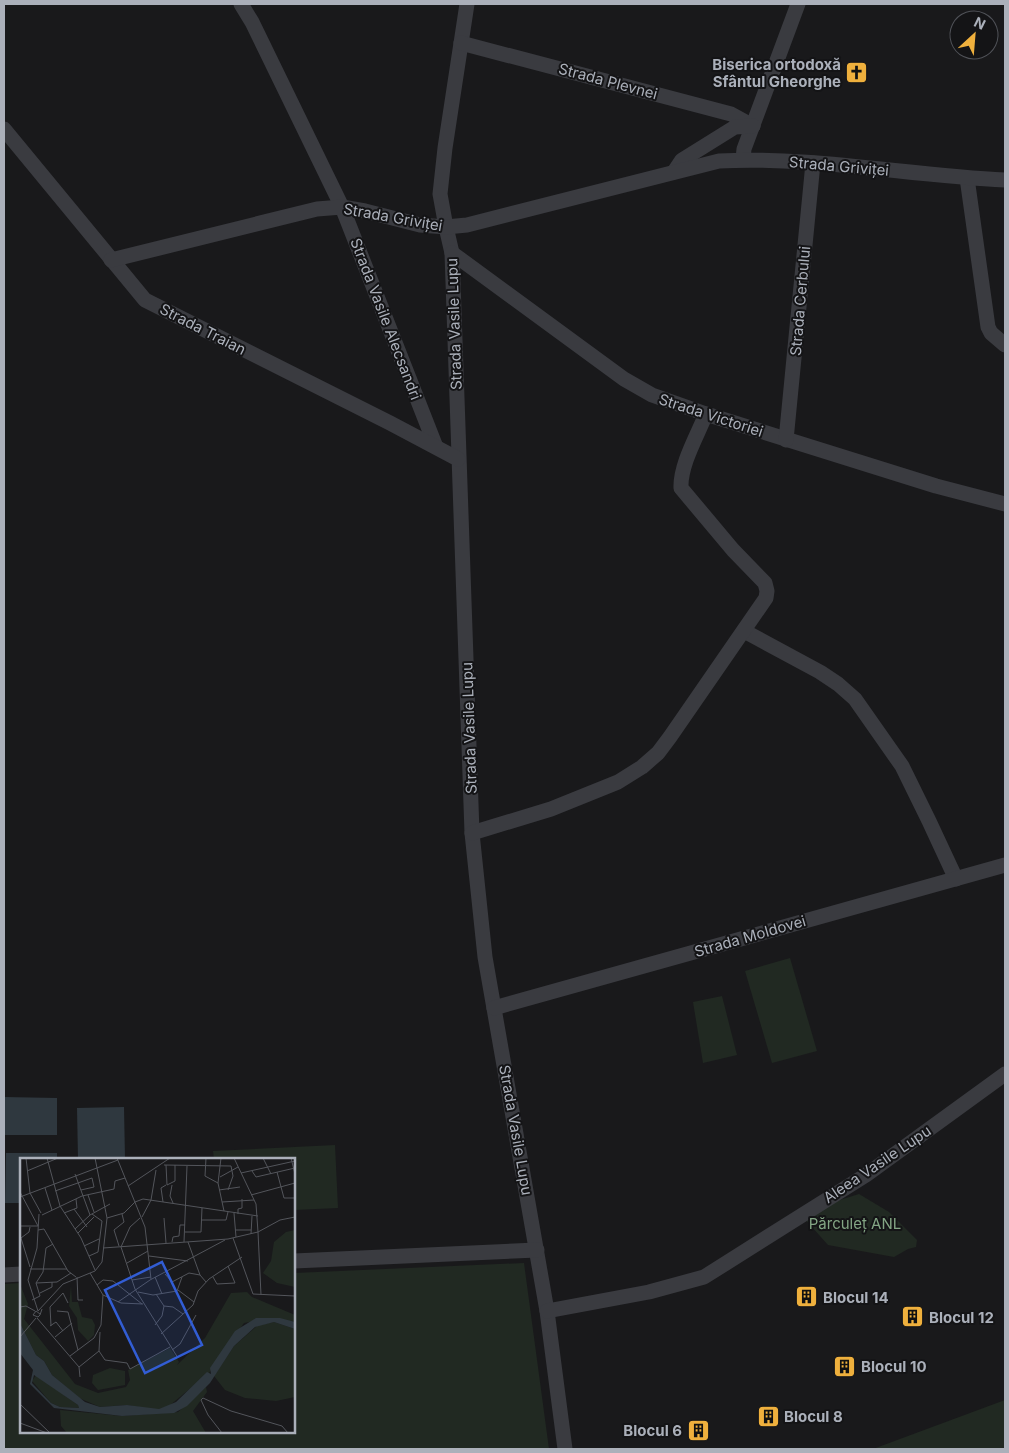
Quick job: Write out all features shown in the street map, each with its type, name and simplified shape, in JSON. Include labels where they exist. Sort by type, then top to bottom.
[{"type":"street","name":"Strada Vasile Alecsandri","points":[[241,4],[252,22],[342,207],[436,448]]},
{"type":"street","name":"Strada Vasile Lupu","points":[[467,4],[445,148],[440,194],[452,253],[472,833],[485,957],[547,1311],[565,1449]]},
{"type":"street","points":[[742,160],[744,149],[798,4]]},
{"type":"street","name":"Strada Plevnei","points":[[461,43],[732,114],[753,126]]},
{"type":"street","points":[[674,172],[682,160],[735,127],[753,126]]},
{"type":"street","name":"Strada Traian","points":[[4,129],[145,300],[458,459]]},
{"type":"street","name":"Strada Griviței","points":[[111,260],[317,209],[342,207],[420,225],[446,227],[467,225],[719,161],[813,163],[1005,180]]},
{"type":"street","name":"Strada Cerbului","points":[[786,440],[813,163]]},
{"type":"street","points":[[967,178],[988,327],[991,333],[1005,345]]},
{"type":"street","name":"Strada Victoriei","points":[[452,253],[624,379],[652,395],[786,440],[936,486],[1005,504]]},
{"type":"street","points":[[472,833],[551,809],[618,782],[642,768],[658,753],[670,737],[766,598],[765,583],[733,550],[681,488],[680,479],[684,466],[706,414]]},
{"type":"street","points":[[744,631],[820,672],[838,684],[854,699],[902,766],[956,879]]},
{"type":"street","name":"Strada Moldovei","points":[[494,1008],[1005,866]]},
{"type":"street","name":"Aleea Vasile Lupu","points":[[547,1311],[649,1292],[704,1277],[866,1175],[1005,1074]]},
{"type":"street","points":[[295,1261],[537,1250]]},
{"type":"street","points":[[4,1275],[20,1274]]},
{"type":"green space","points":[[790,958],[817,1051],[772,1063],[745,971]]},
{"type":"green space","points":[[722,996],[737,1055],[703,1063],[693,1002]]},
{"type":"green space","points":[[335,1145],[338,1208],[295,1210],[295,1158],[214,1158],[213,1151]]},
{"type":"green space","name":"Părculeț ANL","points":[[859,1194],[889,1212],[917,1240],[916,1247],[894,1257],[828,1245],[804,1218],[827,1204]]},
{"type":"green space","points":[[524,1263],[549,1449],[4,1449],[4,1284],[20,1283],[20,1433],[295,1433],[295,1273]]},
{"type":"green space","points":[[1005,1400],[1005,1449],[873,1449]]},
{"type":"shaded area","points":[[4,1097],[57,1098],[57,1135],[4,1135]]},
{"type":"shaded area","points":[[124,1107],[125,1158],[78,1158],[77,1108]]},
{"type":"shaded area","points":[[6,1153],[57,1153],[57,1158],[20,1158],[20,1203],[5,1203]]},
{"type":"place","name":"Biserica ortodoxă Sfântul Gheorghe","points":[[857,73]]},
{"type":"place","name":"Blocul 14","points":[[807,1297]]},
{"type":"place","name":"Blocul 12","points":[[913,1317]]},
{"type":"place","name":"Blocul 10","points":[[845,1366]]},
{"type":"place","name":"Blocul 8","points":[[768,1416]]},
{"type":"place","name":"Blocul 6","points":[[698,1430]]}]
